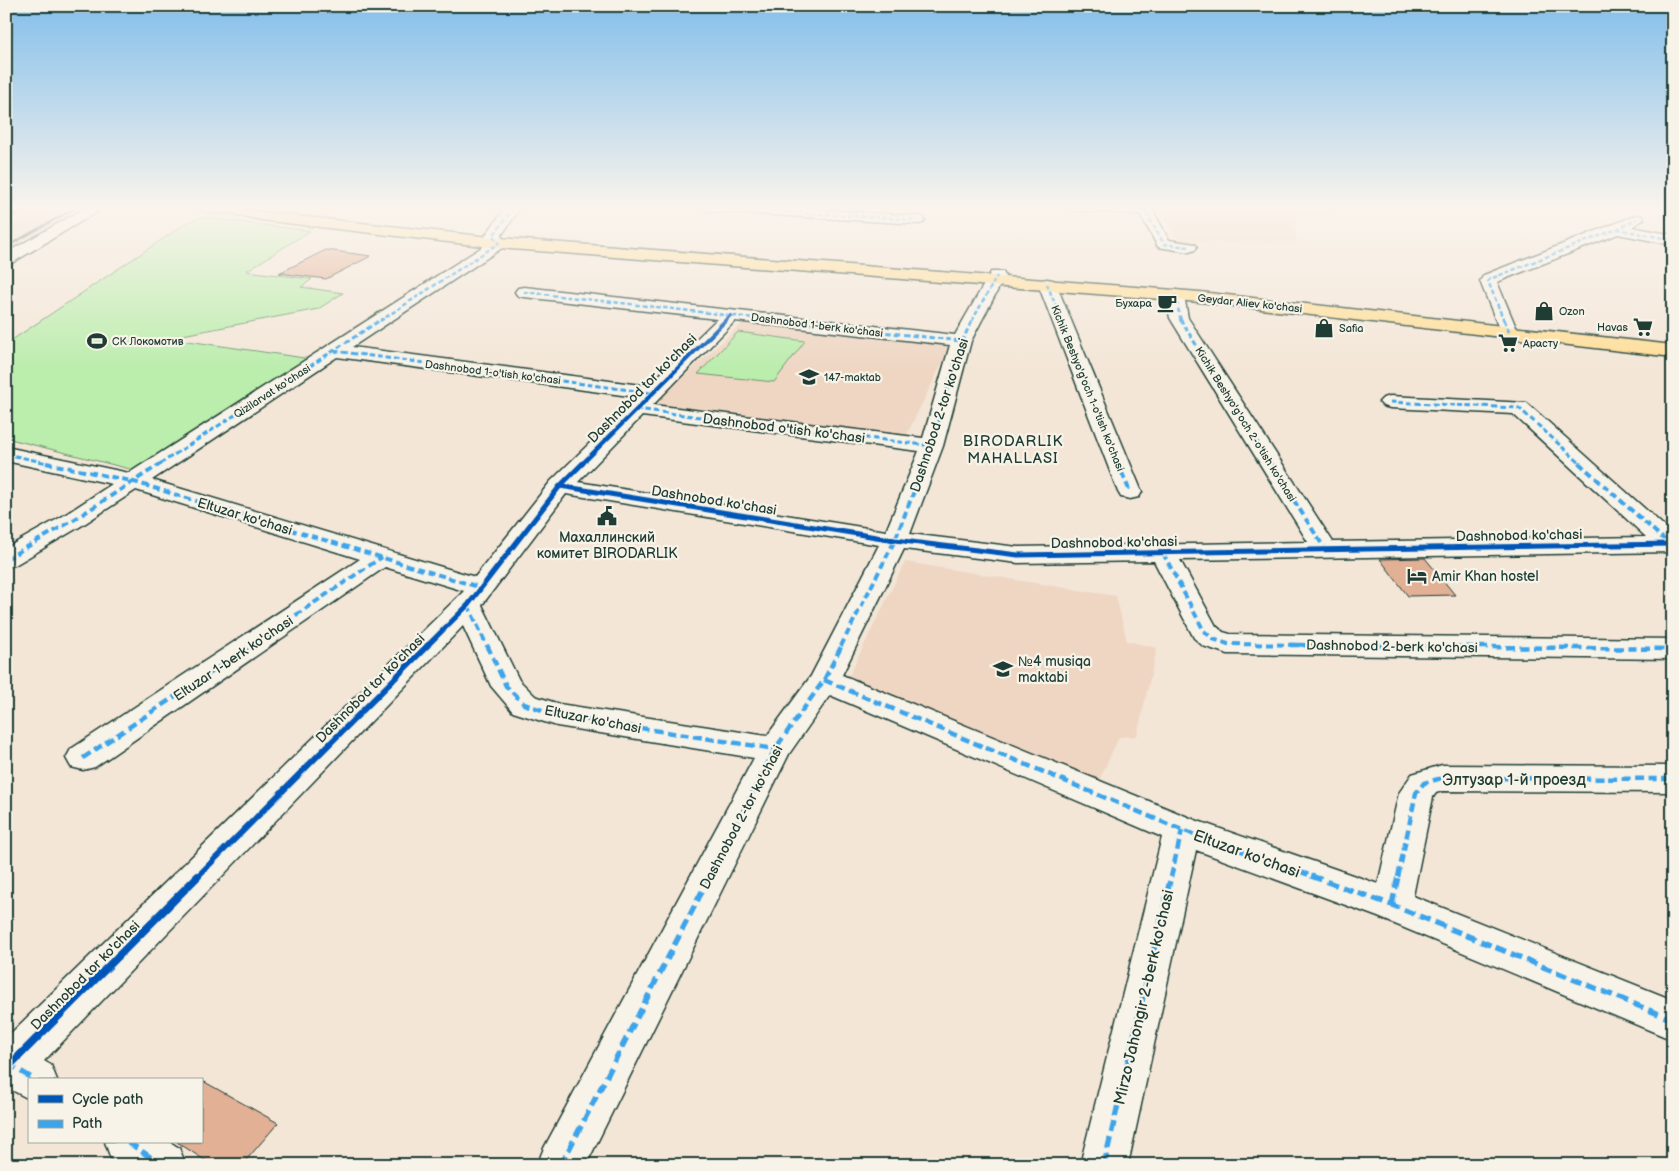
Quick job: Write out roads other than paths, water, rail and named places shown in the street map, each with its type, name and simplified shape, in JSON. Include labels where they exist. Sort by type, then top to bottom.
[{"type":"main road","name":"Geydar Aliev ko'chasi","points":[[781,262],[1199,294],[1673,347]]},
{"type":"main road","name":"Geydar Aliev ko'chasi","points":[[996,278],[1175,295],[1199,294]]},
{"type":"main road","name":"Geydar Aliev ko'chasi","points":[[1508,330],[1673,352]]},
{"type":"street","name":"Qizilarvat ko'chasi","points":[[6,559],[72,521],[131,481],[334,352],[465,262]]},
{"type":"street","points":[[1508,330],[1488,281],[1534,262]]},
{"type":"street","name":"Dashnobod 2-tor ko'chasi","points":[[561,1165],[775,749],[824,680],[895,540],[932,446],[961,341],[996,278]]},
{"type":"street","name":"Kichik Beshyo'g'och 1-o'tish ko'chasi","points":[[1047,284],[1130,492]]},
{"type":"street","name":"Dashnobod 1-berk ko'chasi","points":[[524,292],[961,341]]},
{"type":"street","name":"Kichik Beshyo'g'och 2-o'tish ko'chasi","points":[[1175,295],[1180,318],[1325,549]]},
{"type":"street","name":"Dashnobod tor ko'chasi","points":[[17,1069],[475,597],[560,486],[731,315]]},
{"type":"street","name":"Dashnobod 1-o'tish ko'chasi","points":[[334,352],[644,401]]},
{"type":"street","name":"Dashnobod o'tish ko'chasi","points":[[644,401],[932,446]]},
{"type":"street","points":[[1390,402],[1519,408],[1671,544]]},
{"type":"street","name":"Eltuzar ko'chasi","points":[[6,454],[131,481],[382,557],[475,597],[506,686],[524,704],[557,715],[775,749]]},
{"type":"street","name":"Dashnobod ko'chasi","points":[[560,486],[895,540],[1018,555],[1671,544]]},
{"type":"street","name":"Dashnobod 2-berk ko'chasi","points":[[1163,553],[1204,631],[1213,639],[1228,644],[1673,649]]},
{"type":"street","name":"Eltuzar 1-berk ko'chasi","points":[[83,758],[382,557]]},
{"type":"street","name":"Eltuzar ko'chasi","points":[[824,680],[1182,830],[1392,905],[1673,1020]]},
{"type":"street","name":"Элтузар 1-й проезд","points":[[1392,905],[1416,793],[1424,783],[1442,778],[1673,779]]},
{"type":"street","name":"Mirzo Jahongir 2-berk ko'chasi","points":[[1104,1165],[1182,830]]},
{"type":"street","points":[[131,1144],[162,1165]]},
{"type":"place","name":"Бухара","points":[[1167,303]]},
{"type":"place","name":"Ozon","points":[[1544,311]]},
{"type":"place","name":"Havas","points":[[1643,327]]},
{"type":"place","name":"Safia","points":[[1324,328]]},
{"type":"place","name":"СК Локомотив","points":[[97,341]]},
{"type":"place","name":"Арасту","points":[[1508,343]]},
{"type":"place","name":"147-maktab","points":[[809,377]]},
{"type":"place","name":"Махаллинский комитет BIRODARLIK","points":[[607,516]]},
{"type":"place","name":"Amir Khan hostel","points":[[1417,576]]},
{"type":"place","name":"№4 musiqa maktabi","points":[[1003,669]]},
{"type":"district","name":"BIRODARLIK MAHALLASI","points":[[1013,450]]}]
